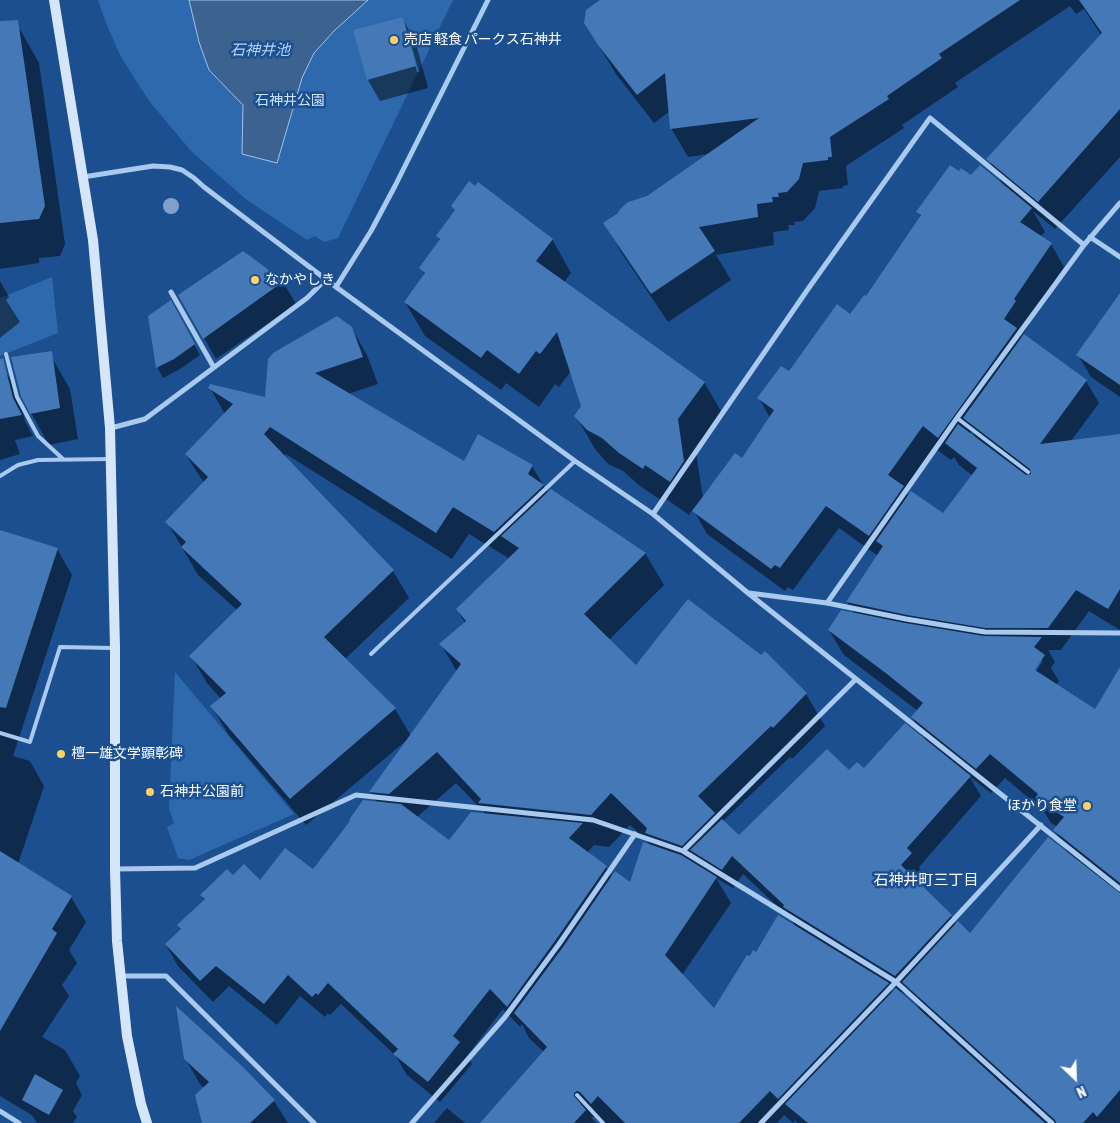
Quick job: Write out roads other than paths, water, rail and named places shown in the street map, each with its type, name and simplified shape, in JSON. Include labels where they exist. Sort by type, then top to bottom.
[{"type":"street","points":[[54,0],[93,240],[110,428],[115,648],[115,869],[119,976],[127,1036],[141,1104],[147,1123]]},
{"type":"street","points":[[336,287],[387,202],[488,0]]},
{"type":"street","points":[[653,514],[808,289],[930,118],[1084,245]]},
{"type":"street","points":[[83,177],[153,166],[182,170],[336,287],[575,461],[653,514],[748,593],[1120,889]]},
{"type":"street","points":[[827,602],[957,418],[1084,245],[1120,203]]},
{"type":"street","points":[[1090,237],[1120,257]]},
{"type":"street","points":[[110,428],[146,419],[213,366],[306,298],[326,279]]},
{"type":"street","points":[[171,292],[213,366]]},
{"type":"street","points":[[748,593],[827,602],[906,619],[985,632],[1120,633]]},
{"type":"street","points":[[683,851],[856,679]]},
{"type":"street","points":[[115,869],[195,868],[356,795],[593,820],[683,851],[896,982],[1052,1123]]},
{"type":"street","points":[[761,1123],[896,982],[1041,825]]},
{"type":"street","points":[[412,1123],[505,1017],[636,834]]},
{"type":"street","points":[[119,976],[166,976],[314,1123]]},
{"type":"street","points":[[0,1111],[19,1123]]},
{"type":"lane","points":[[6,354],[17,397],[38,436],[63,459]]},
{"type":"lane","points":[[957,418],[1028,472]]},
{"type":"lane","points":[[0,476],[18,465],[38,460],[111,460]]},
{"type":"lane","points":[[371,654],[575,461]]},
{"type":"lane","points":[[0,733],[30,742],[60,647],[115,648]]},
{"type":"lane","points":[[578,1095],[603,1123]]},
{"type":"water","name":"石神井池","points":[[189,0],[368,0],[334,31],[314,53],[302,78],[277,163],[242,154],[243,105],[209,70],[199,42]]},
{"type":"place","name":"売店 軽食 パークス石神井","points":[[394,40]]},
{"type":"place","name":"なかやしき","points":[[255,280]]},
{"type":"place","name":"檀一雄文学顕彰碑","points":[[61,754]]},
{"type":"place","name":"石神井公園前","points":[[150,792]]},
{"type":"place","name":"ほかり食堂","points":[[1087,806]]},
{"type":"district","name":"石神井町三丁目","points":[[926,880]]},
{"type":"park label","name":"石神井公園","points":[[290,101]]}]
